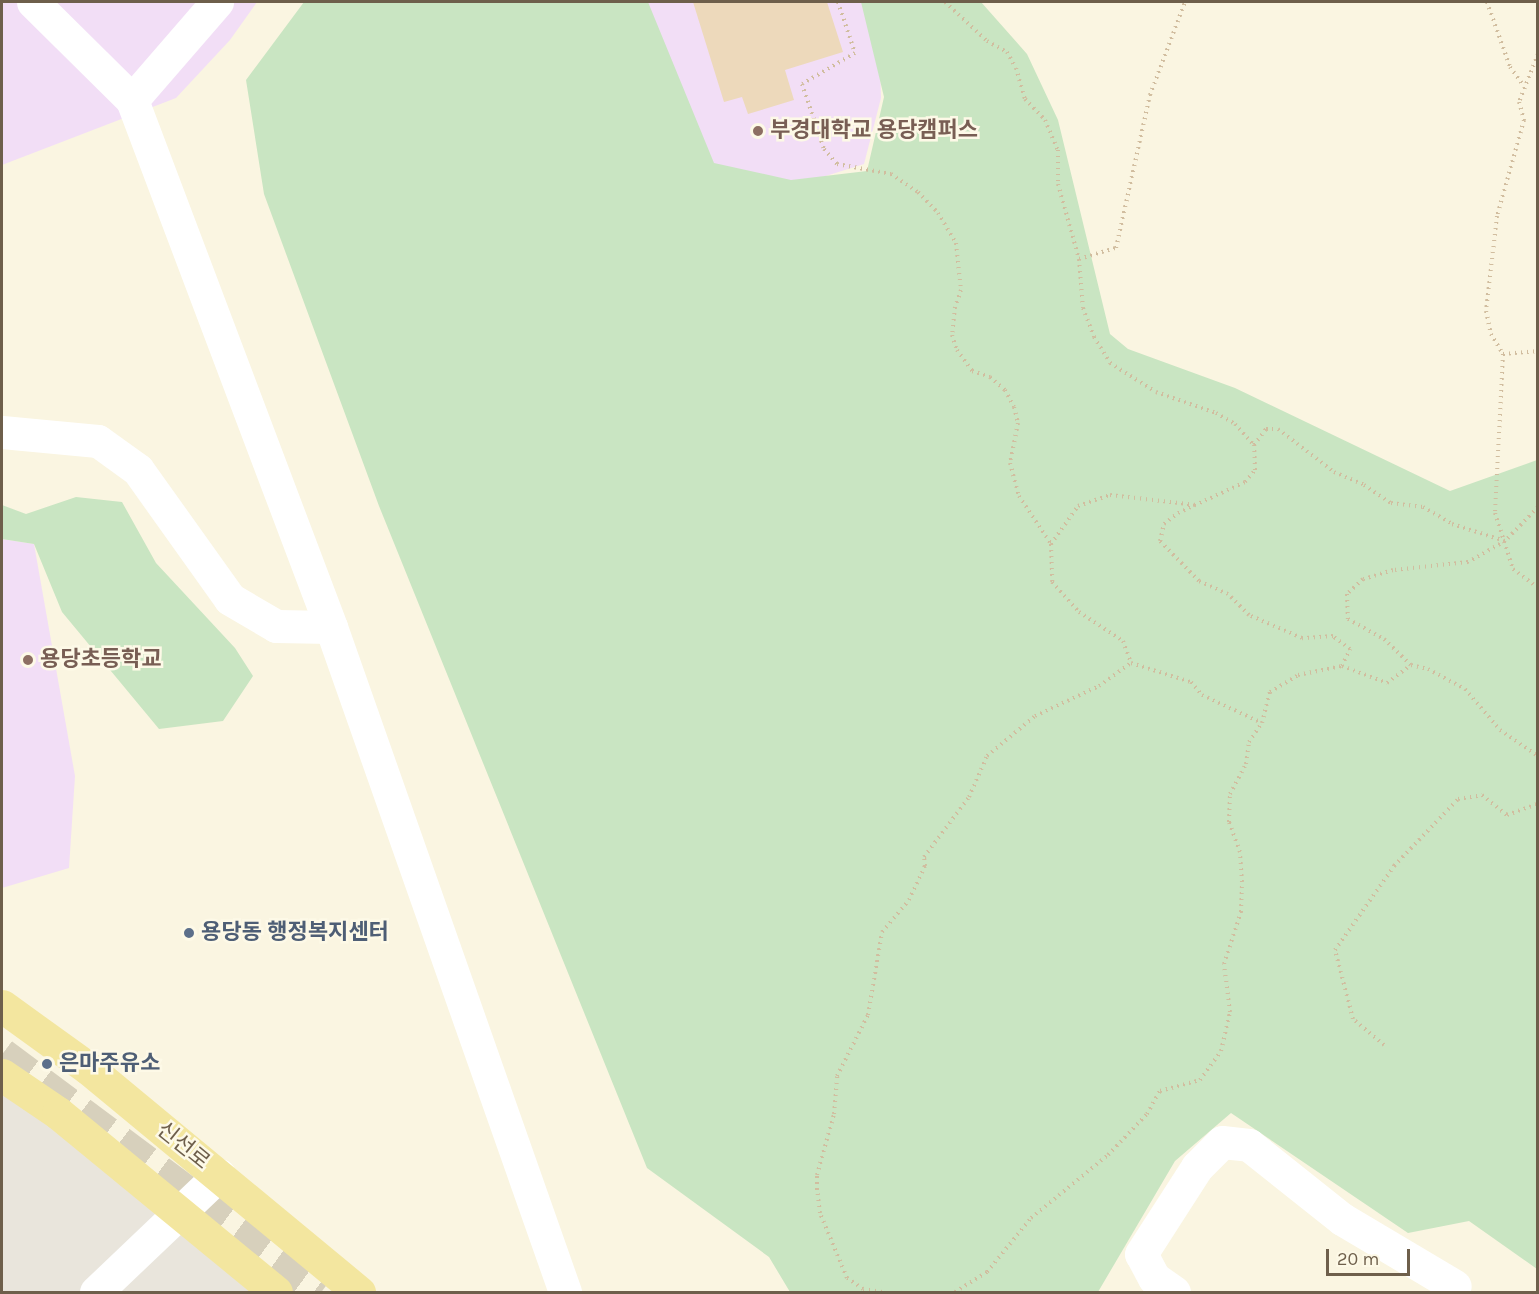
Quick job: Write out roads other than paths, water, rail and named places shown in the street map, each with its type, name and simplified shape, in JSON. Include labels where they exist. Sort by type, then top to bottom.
[{"type":"main road","name":"신선로","points":[[2,1006],[88,1068],[359,1293]]},
{"type":"main road","points":[[2,1075],[58,1113],[276,1293]]},
{"type":"street","points":[[33,2],[132,100],[332,627],[565,1293]]},
{"type":"street","points":[[132,100],[217,2]]},
{"type":"street","points":[[2,432],[98,441],[138,470],[230,599],[276,626],[332,627]]},
{"type":"street","points":[[1174,1293],[1154,1278],[1141,1254],[1197,1167],[1222,1142],[1248,1145],[1342,1219],[1459,1291]]},
{"type":"street","points":[[96,1293],[219,1175]]},
{"type":"tunnel","points":[[2,1054],[321,1292]]},
{"type":"place","name":"부경대학교 용당캠퍼스","points":[[758,131]]},
{"type":"place","name":"용당초등학교","points":[[28,660]]},
{"type":"place","name":"용당동 행정복지센터","points":[[189,933]]},
{"type":"place","name":"은마주유소","points":[[47,1064]]}]
